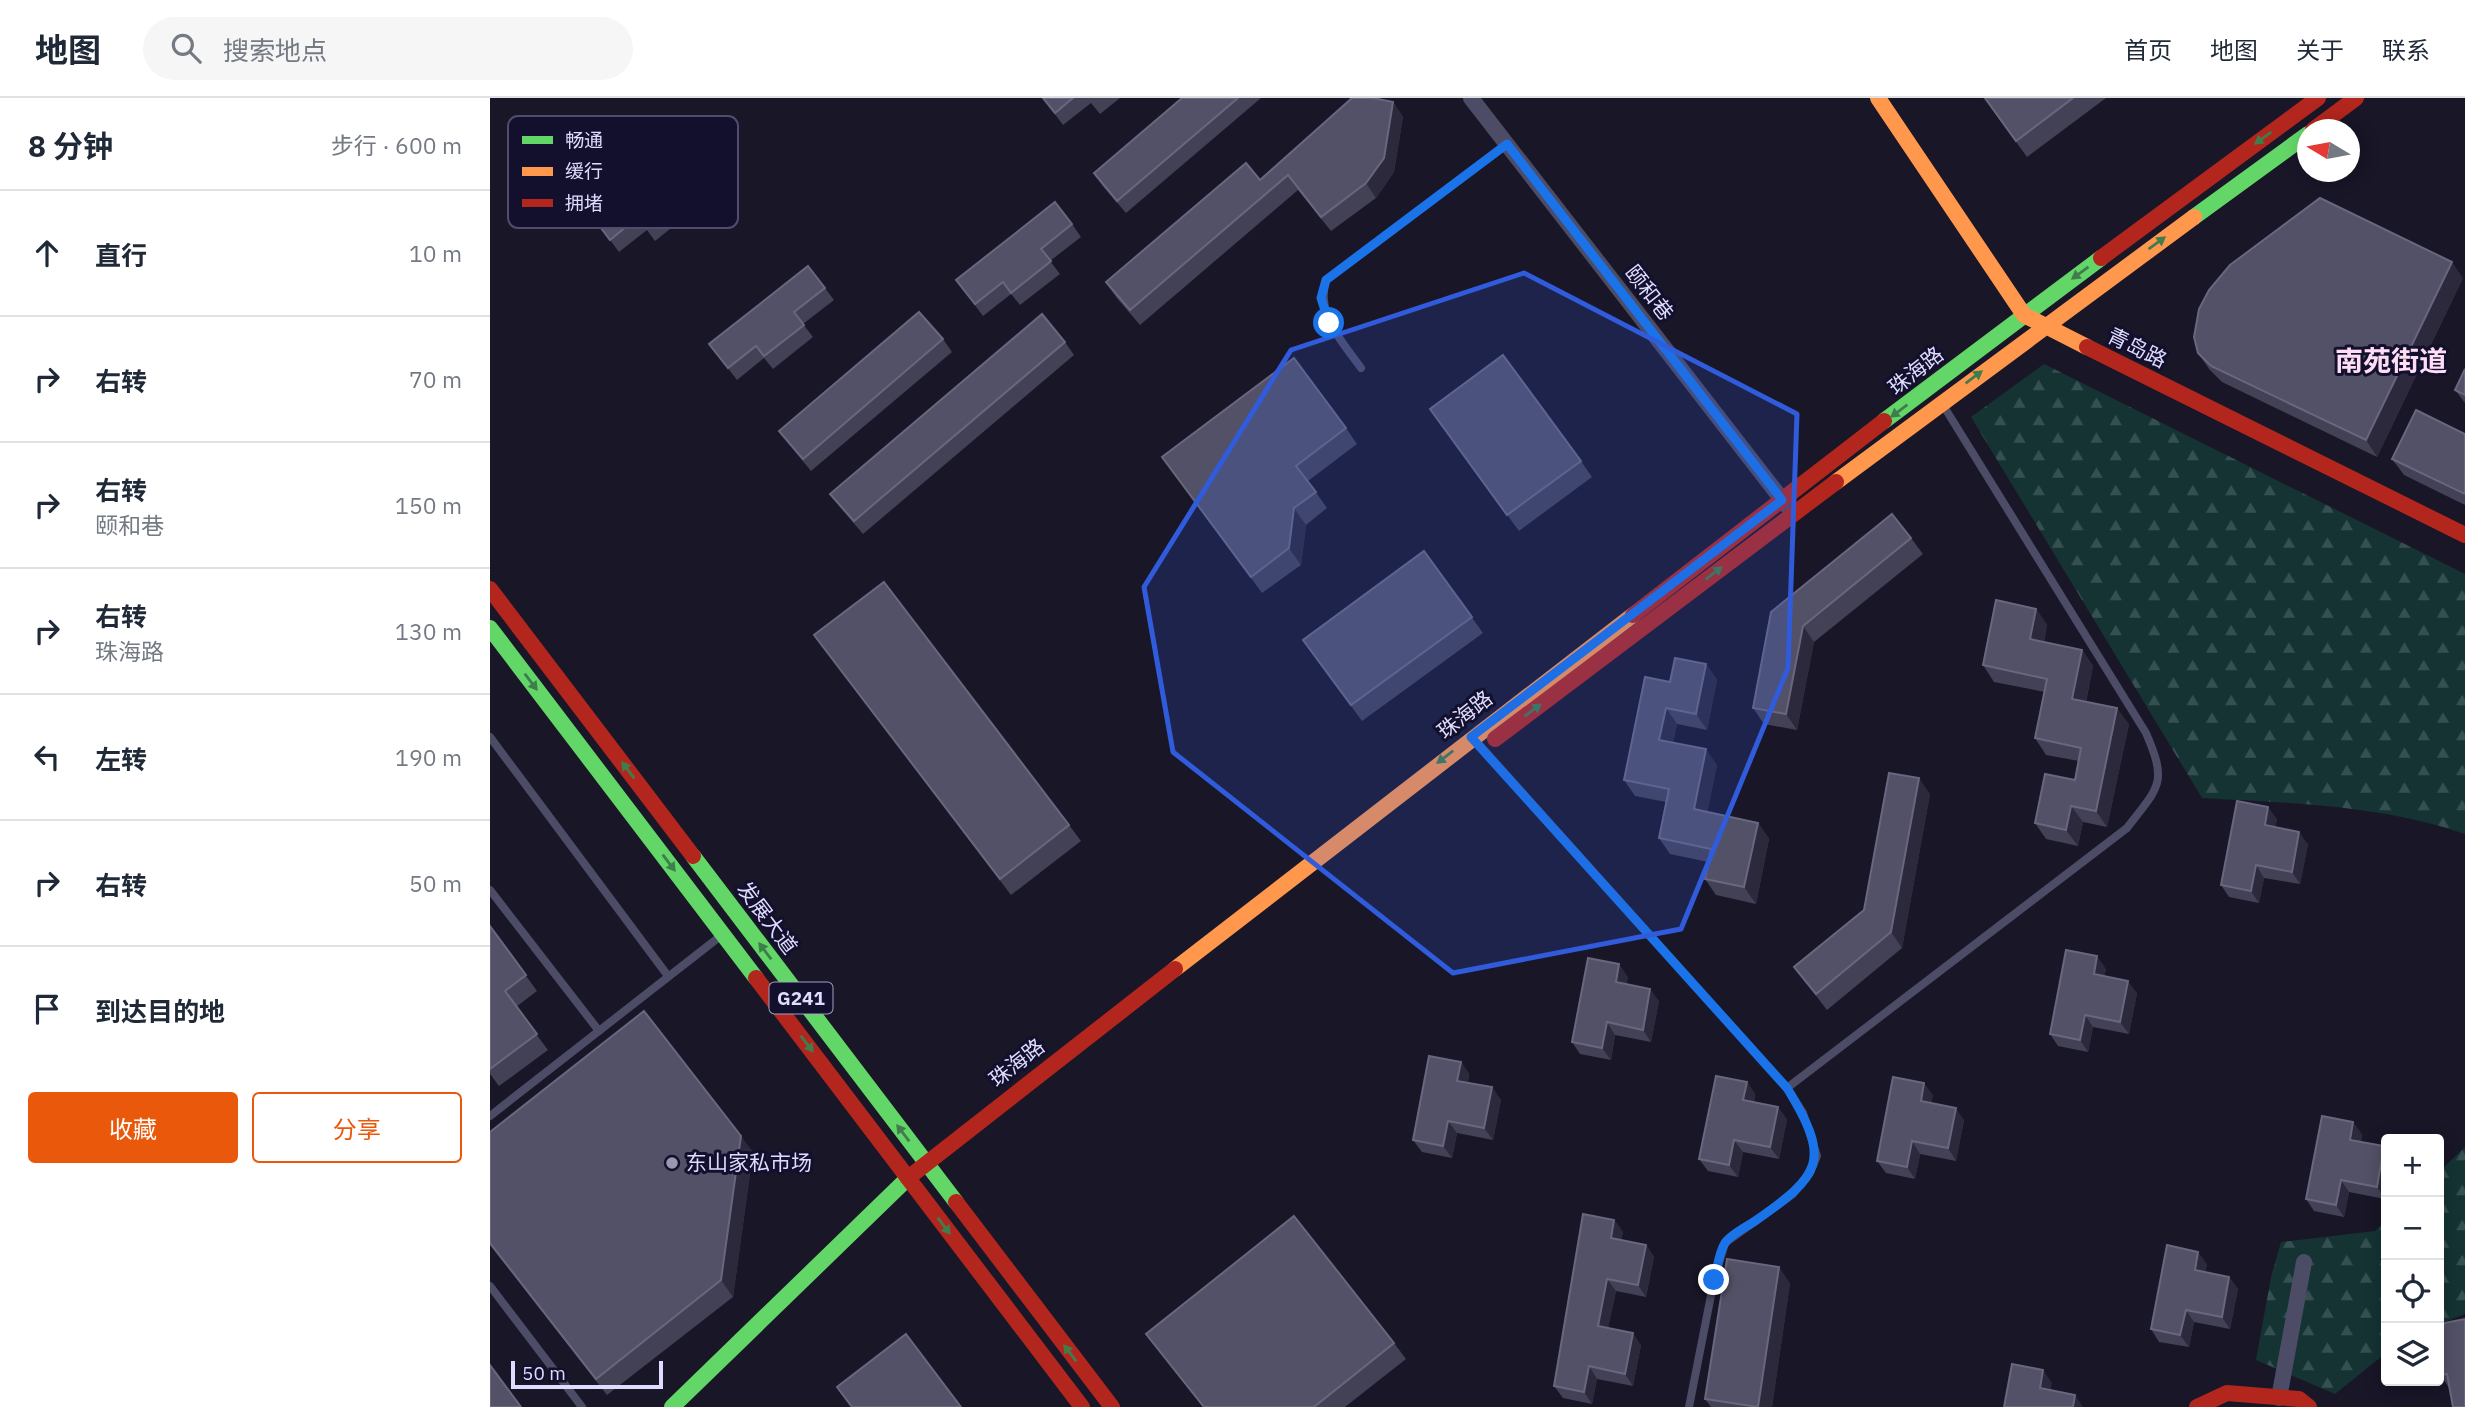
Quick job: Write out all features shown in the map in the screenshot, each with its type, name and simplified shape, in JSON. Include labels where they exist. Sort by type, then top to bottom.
[{"type":"main road","name":"青岛路","points":[[1878,98],[2024,315],[2465,535]]},
{"type":"main road","name":"珠海路","points":[[672,1407],[928,1166],[1477,742],[1782,500],[2024,315],[2318,98]]},
{"type":"main road","points":[[2328,119],[2356,98]]},
{"type":"main road","name":"珠海路","points":[[1477,742],[1793,514],[2044,325],[2297,142]]},
{"type":"main road","name":"发展大道","points":[[490,589],[1112,1407]]},
{"type":"main road","name":"G241","points":[[490,628],[1082,1407]]},
{"type":"main road","name":"珠海路","points":[[687,1407],[911,1181]]},
{"type":"main road","points":[[2197,1407],[2227,1393],[2299,1399],[2309,1407]]},
{"type":"street","name":"颐和巷","points":[[1471,98],[1793,514]]},
{"type":"street","points":[[2279,1398],[2304,1262]]},
{"type":"lane","points":[[1361,368],[1329,323],[1321,298],[1326,280],[1507,144]]},
{"type":"lane","points":[[1787,1088],[2127,828],[2155,792],[2160,766],[2146,733],[1932,386]]},
{"type":"lane","points":[[490,737],[668,976]]},
{"type":"lane","points":[[1477,742],[1787,1088],[1803,1114],[1816,1156],[1810,1172],[1793,1194],[1725,1243],[1714,1280],[1689,1407]]},
{"type":"lane","points":[[490,890],[599,1031]]},
{"type":"lane","points":[[490,1116],[723,934]]},
{"type":"lane","points":[[490,1286],[582,1407]]},
{"type":"highlighted area","points":[[1524,273],[1797,414],[1788,668],[1681,929],[1453,973],[1173,752],[1144,587],[1291,350]]},
{"type":"green space","points":[[2044,364],[2465,574],[2465,834],[2433,824],[2368,811],[2202,798],[1971,417]]},
{"type":"green space","points":[[2465,1147],[2465,1314],[2444,1322],[2444,1197],[2444,1167]]},
{"type":"green space","points":[[2381,1225],[2381,1357],[2335,1394],[2256,1360],[2271,1277],[2281,1242],[2375,1231]]},
{"type":"building","points":[[1043,98],[1073,98],[1055,113]]},
{"type":"building","points":[[1182,98],[1238,98],[1117,201],[1094,173]]},
{"type":"building","points":[[1352,98],[1393,102],[1384,158],[1366,183],[1321,217],[1288,175],[1130,310],[1106,282],[1246,163],[1260,180]]},
{"type":"building","points":[[1985,98],[2073,98],[2016,141]]},
{"type":"building","points":[[2320,198],[2452,262],[2366,440],[2211,366],[2198,353],[2194,337],[2199,309],[2209,290],[2230,265]]},
{"type":"building","points":[[1055,202],[1072,224],[1041,249],[1051,261],[1011,293],[1003,282],[975,304],[956,280]]},
{"type":"building","points":[[601,228],[625,228],[610,240]]},
{"type":"building","points":[[808,266],[825,288],[794,312],[804,325],[764,356],[756,346],[728,368],[709,344]]},
{"type":"building","points":[[919,312],[943,339],[803,459],[779,431]]},
{"type":"building","points":[[1042,314],[1065,342],[854,521],[830,494]]},
{"type":"building","points":[[1503,355],[1581,461],[1507,515],[1430,409]]},
{"type":"building","points":[[1294,358],[1346,428],[1296,466],[1316,492],[1294,508],[1289,548],[1251,577],[1162,457]]},
{"type":"building","points":[[2465,369],[2465,395],[2455,390]]},
{"type":"building","points":[[2416,410],[2465,434],[2465,494],[2392,459]]},
{"type":"building","points":[[1892,514],[1911,538],[1803,626],[1786,714],[1753,708],[1771,612]]},
{"type":"building","points":[[1424,551],[1472,617],[1351,705],[1303,640]]},
{"type":"building","points":[[884,582],[1069,825],[1000,879],[814,635]]},
{"type":"building","points":[[1996,600],[2036,609],[2030,639],[2082,650],[2072,699],[2117,708],[2096,811],[2071,806],[2066,830],[2035,823],[2045,774],[2075,780],[2081,748],[2035,738],[2047,679],[1983,665]]},
{"type":"building","points":[[1675,658],[1706,664],[1696,714],[1666,708],[1659,740],[1706,749],[1694,809],[1758,823],[1744,887],[1705,879],[1711,849],[1659,838],[1669,789],[1624,780],[1645,677],[1670,682]]},
{"type":"building","points":[[1889,773],[1919,778],[1891,932],[1816,994],[1794,967],[1864,910]]},
{"type":"building","points":[[2237,801],[2268,807],[2265,825],[2299,832],[2292,872],[2256,865],[2251,891],[2221,885]]},
{"type":"building","points":[[490,926],[526,975],[505,991],[537,1034],[490,1069]]},
{"type":"building","points":[[2066,950],[2097,956],[2094,974],[2128,981],[2120,1022],[2085,1015],[2080,1040],[2050,1034]]},
{"type":"building","points":[[1588,958],[1619,964],[1616,982],[1650,989],[1643,1030],[1607,1022],[1602,1048],[1572,1042]]},
{"type":"building","name":"东山家私市场","points":[[644,1011],[741,1136],[721,1280],[596,1379],[490,1243],[490,1132]]},
{"type":"building","points":[[1429,1056],[1461,1062],[1457,1081],[1492,1087],[1484,1128],[1448,1121],[1443,1146],[1413,1140]]},
{"type":"building","points":[[1716,1076],[1747,1082],[1743,1100],[1778,1107],[1770,1147],[1734,1140],[1729,1165],[1699,1159]]},
{"type":"building","points":[[1893,1077],[1924,1083],[1921,1101],[1956,1108],[1948,1148],[1912,1141],[1907,1167],[1877,1161]]},
{"type":"building","points":[[2322,1116],[2353,1122],[2350,1140],[2381,1145],[2377,1187],[2341,1180],[2336,1205],[2306,1199]]},
{"type":"building","points":[[1583,1214],[1614,1220],[1611,1238],[1646,1245],[1638,1285],[1607,1279],[1598,1326],[1633,1333],[1625,1374],[1589,1366],[1584,1392],[1554,1386]]},
{"type":"building","points":[[1294,1216],[1394,1343],[1314,1407],[1204,1407],[1146,1334]]},
{"type":"building","points":[[2167,1245],[2198,1252],[2195,1270],[2229,1277],[2222,1317],[2186,1310],[2180,1335],[2151,1329]]},
{"type":"building","points":[[1727,1259],[1779,1267],[1758,1407],[1705,1399]]},
{"type":"building","points":[[2465,1319],[2465,1407],[2453,1407],[2447,1374],[2444,1374],[2444,1323]]},
{"type":"building","points":[[906,1334],[961,1407],[852,1407],[837,1387]]},
{"type":"building","points":[[2012,1364],[2043,1370],[2040,1388],[2075,1395],[2073,1407],[2004,1407]]},
{"type":"building","points":[[490,1365],[521,1407],[490,1407]]},
{"type":"traffic: fast","points":[[2194,217],[2297,142]]},
{"type":"traffic: fast","points":[[1884,421],[2101,258]]},
{"type":"traffic: fast","points":[[490,628],[756,978]]},
{"type":"traffic: fast","points":[[693,856],[956,1202]]},
{"type":"traffic: fast","points":[[672,1407],[908,1178]]},
{"type":"traffic: slow","points":[[1878,98],[2024,315],[2087,347]]},
{"type":"traffic: slow","points":[[1836,482],[2194,217]]},
{"type":"traffic: slow","points":[[1175,969],[1633,615]]},
{"type":"traffic: jam","points":[[2101,258],[2318,98]]},
{"type":"traffic: jam","points":[[2328,119],[2356,98]]},
{"type":"traffic: jam","points":[[2087,347],[2465,535]]},
{"type":"traffic: jam","points":[[1633,615],[1884,421]]},
{"type":"traffic: jam","points":[[1495,739],[1836,482]]},
{"type":"traffic: jam","points":[[490,589],[693,856]]},
{"type":"traffic: jam","points":[[908,1178],[1175,969]]},
{"type":"traffic: jam","points":[[756,978],[1082,1407]]},
{"type":"traffic: jam","points":[[956,1202],[1112,1407]]},
{"type":"traffic: jam","points":[[2197,1407],[2227,1393],[2299,1399],[2309,1407]]},
{"type":"place","name":"东山家私市场","points":[[672,1163]]},
{"type":"district","name":"南苑街道","points":[[2391,361]]},
{"type":"route","points":[[1329,323],[1321,298],[1326,280],[1338,268],[1507,144],[1782,500],[1471,737],[1787,1088],[1803,1114],[1816,1156],[1810,1172],[1793,1194],[1725,1243],[1714,1280]]}]
